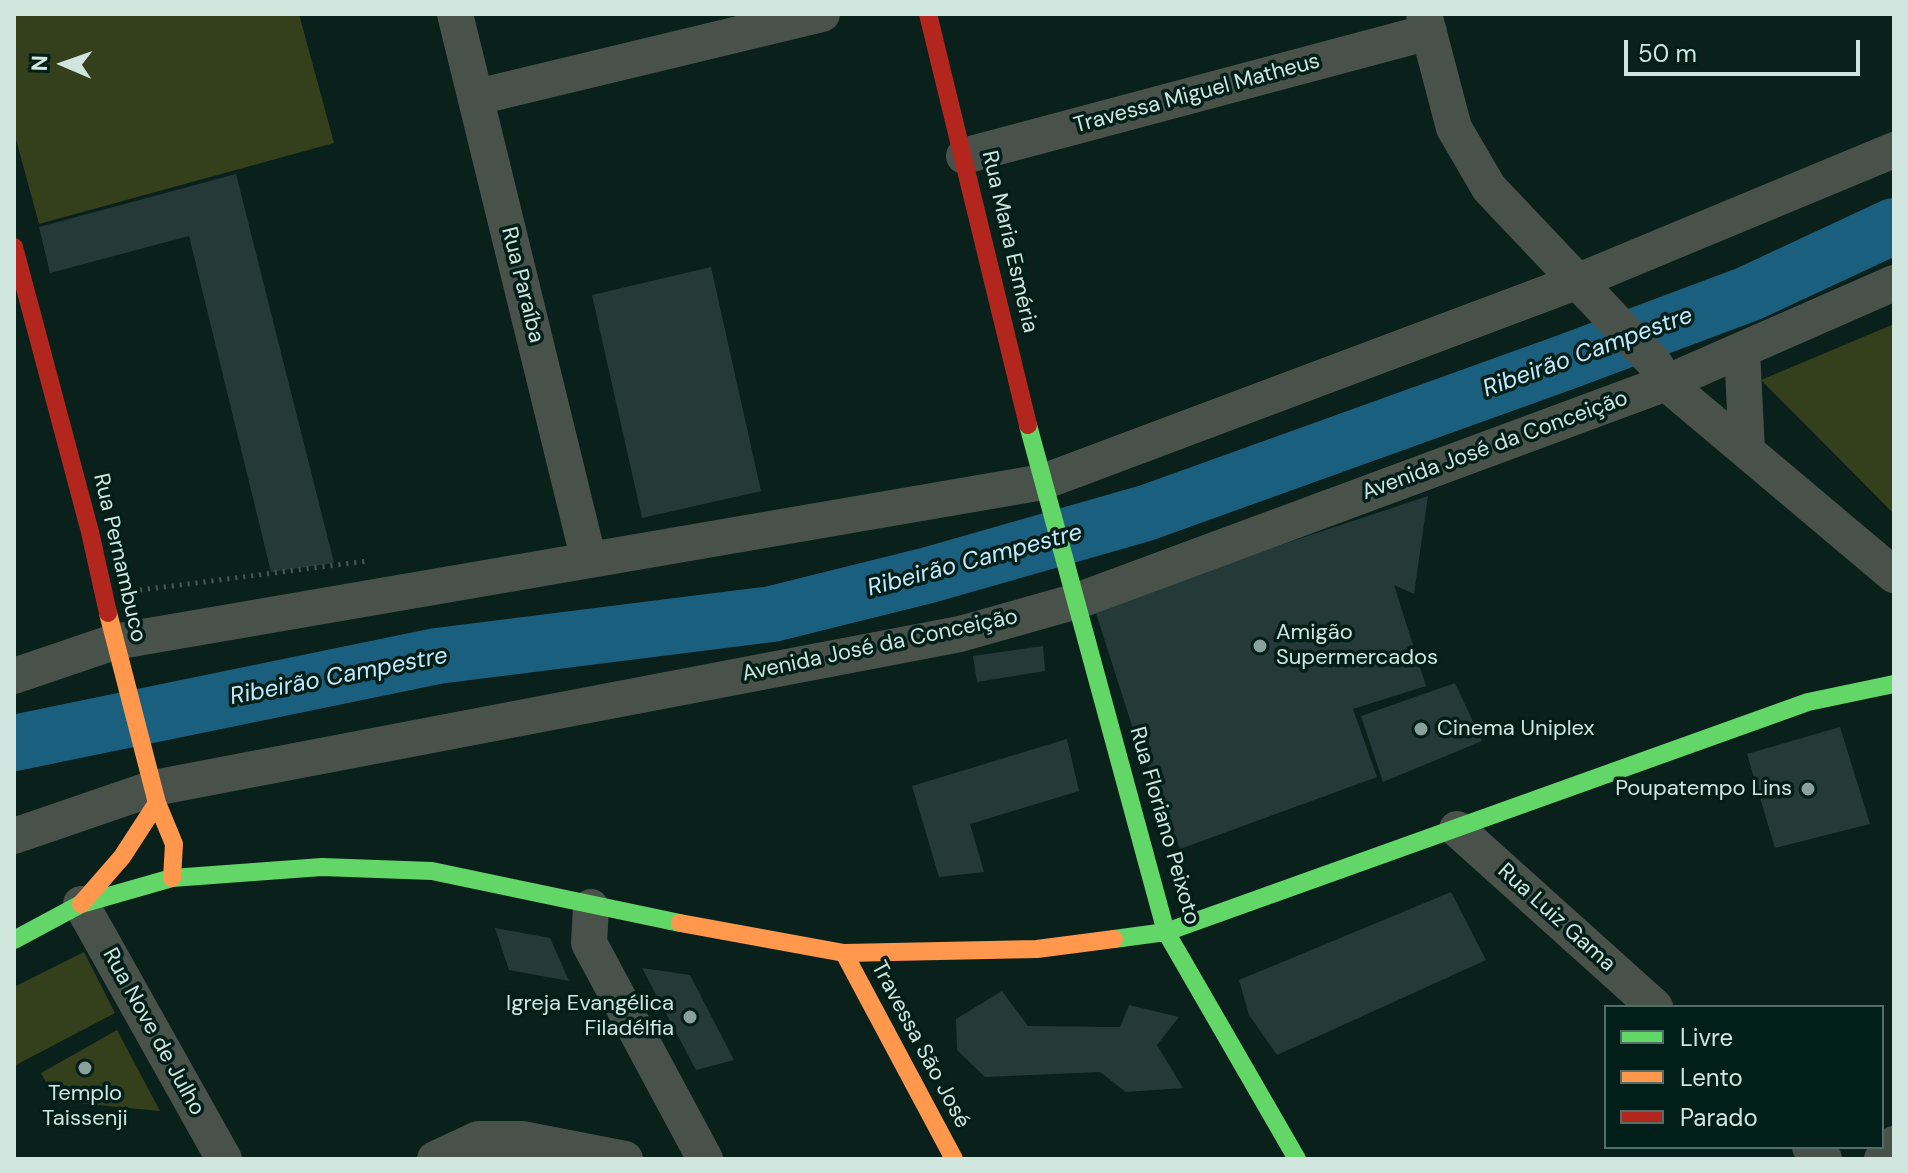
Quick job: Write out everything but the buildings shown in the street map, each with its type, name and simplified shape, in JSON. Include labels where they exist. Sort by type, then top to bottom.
[{"type":"main road","name":"Rua Maria Esméria","points":[[928,14],[1055,485]]},
{"type":"main road","name":"Rua Pernambuco","points":[[14,247],[90,532],[135,722],[155,796],[174,844],[172,878]]},
{"type":"main road","name":"Rua Floriano Peixoto","points":[[1083,590],[1166,932],[1297,1159]]},
{"type":"main road","points":[[14,940],[81,904],[172,878],[322,867],[432,871],[591,907],[844,953],[1037,949],[1166,932],[1808,702],[1894,684]]},
{"type":"main road","points":[[81,904],[122,857],[155,796]]},
{"type":"main road","name":"Travessa São José","points":[[844,953],[954,1159]]},
{"type":"street","name":"Rua Paraíba","points":[[455,14],[588,557]]},
{"type":"street","points":[[477,97],[822,14]]},
{"type":"street","points":[[1426,23],[1454,128],[1489,188],[1660,372],[1747,451],[1894,575]]},
{"type":"street","name":"Travessa Miguel Matheus","points":[[964,156],[1426,23]]},
{"type":"street","points":[[14,676],[116,650],[588,557],[1055,485],[1586,293],[1894,150]]},
{"type":"street","name":"Avenida José da Conceição","points":[[14,836],[155,796],[960,634],[1660,372],[1742,350],[1894,283]]},
{"type":"street","points":[[1742,350],[1747,451]]},
{"type":"street","points":[[1055,485],[1083,590]]},
{"type":"street","name":"Rua Luiz Gama","points":[[1457,829],[1653,1005]]},
{"type":"street","name":"Rua Nove de Julho","points":[[81,904],[224,1159]]},
{"type":"street","points":[[591,907],[589,943],[705,1159]]},
{"type":"street","points":[[435,1159],[478,1139],[522,1139],[625,1159]]},
{"type":"street","points":[[1882,1159],[1894,1144]]},
{"type":"path","points":[[139,590],[377,560]]},
{"type":"green space","points":[[14,14],[299,14],[334,143],[39,224],[14,132]]},
{"type":"green space","points":[[1894,324],[1894,514],[1761,380]]},
{"type":"green space","points":[[84,952],[115,1013],[14,1066],[14,987]]},
{"type":"green space","points":[[117,1030],[160,1111],[56,1101],[41,1073]]},
{"type":"waterway","name":"Ribeirão Campestre","points":[[14,743],[437,656],[772,614],[929,575],[1146,513],[1566,362],[1748,294],[1894,226]]},
{"type":"traffic: fast","points":[[1028,425],[1166,932],[1297,1159]]},
{"type":"traffic: fast","points":[[1114,939],[1166,932],[1808,702],[1894,684]]},
{"type":"traffic: fast","points":[[14,940],[81,904],[172,878],[322,867],[432,871],[680,923]]},
{"type":"traffic: slow","points":[[108,613],[157,803],[174,844],[172,878]]},
{"type":"traffic: slow","points":[[81,904],[122,857],[157,803]]},
{"type":"traffic: slow","points":[[680,923],[844,953],[1037,949],[1114,939]]},
{"type":"traffic: slow","points":[[844,953],[954,1159]]},
{"type":"traffic: jam","points":[[928,14],[1028,425]]},
{"type":"traffic: jam","points":[[14,247],[90,532],[108,613]]},
{"type":"place","name":"Amigão Supermercados","points":[[1260,646]]},
{"type":"place","name":"Cinema Uniplex","points":[[1421,729]]},
{"type":"place","name":"Poupatempo Lins","points":[[1808,789]]},
{"type":"place","name":"Igreja Evangélica Filadélfia","points":[[690,1017]]},
{"type":"place","name":"Templo Taissenji","points":[[85,1068]]}]
